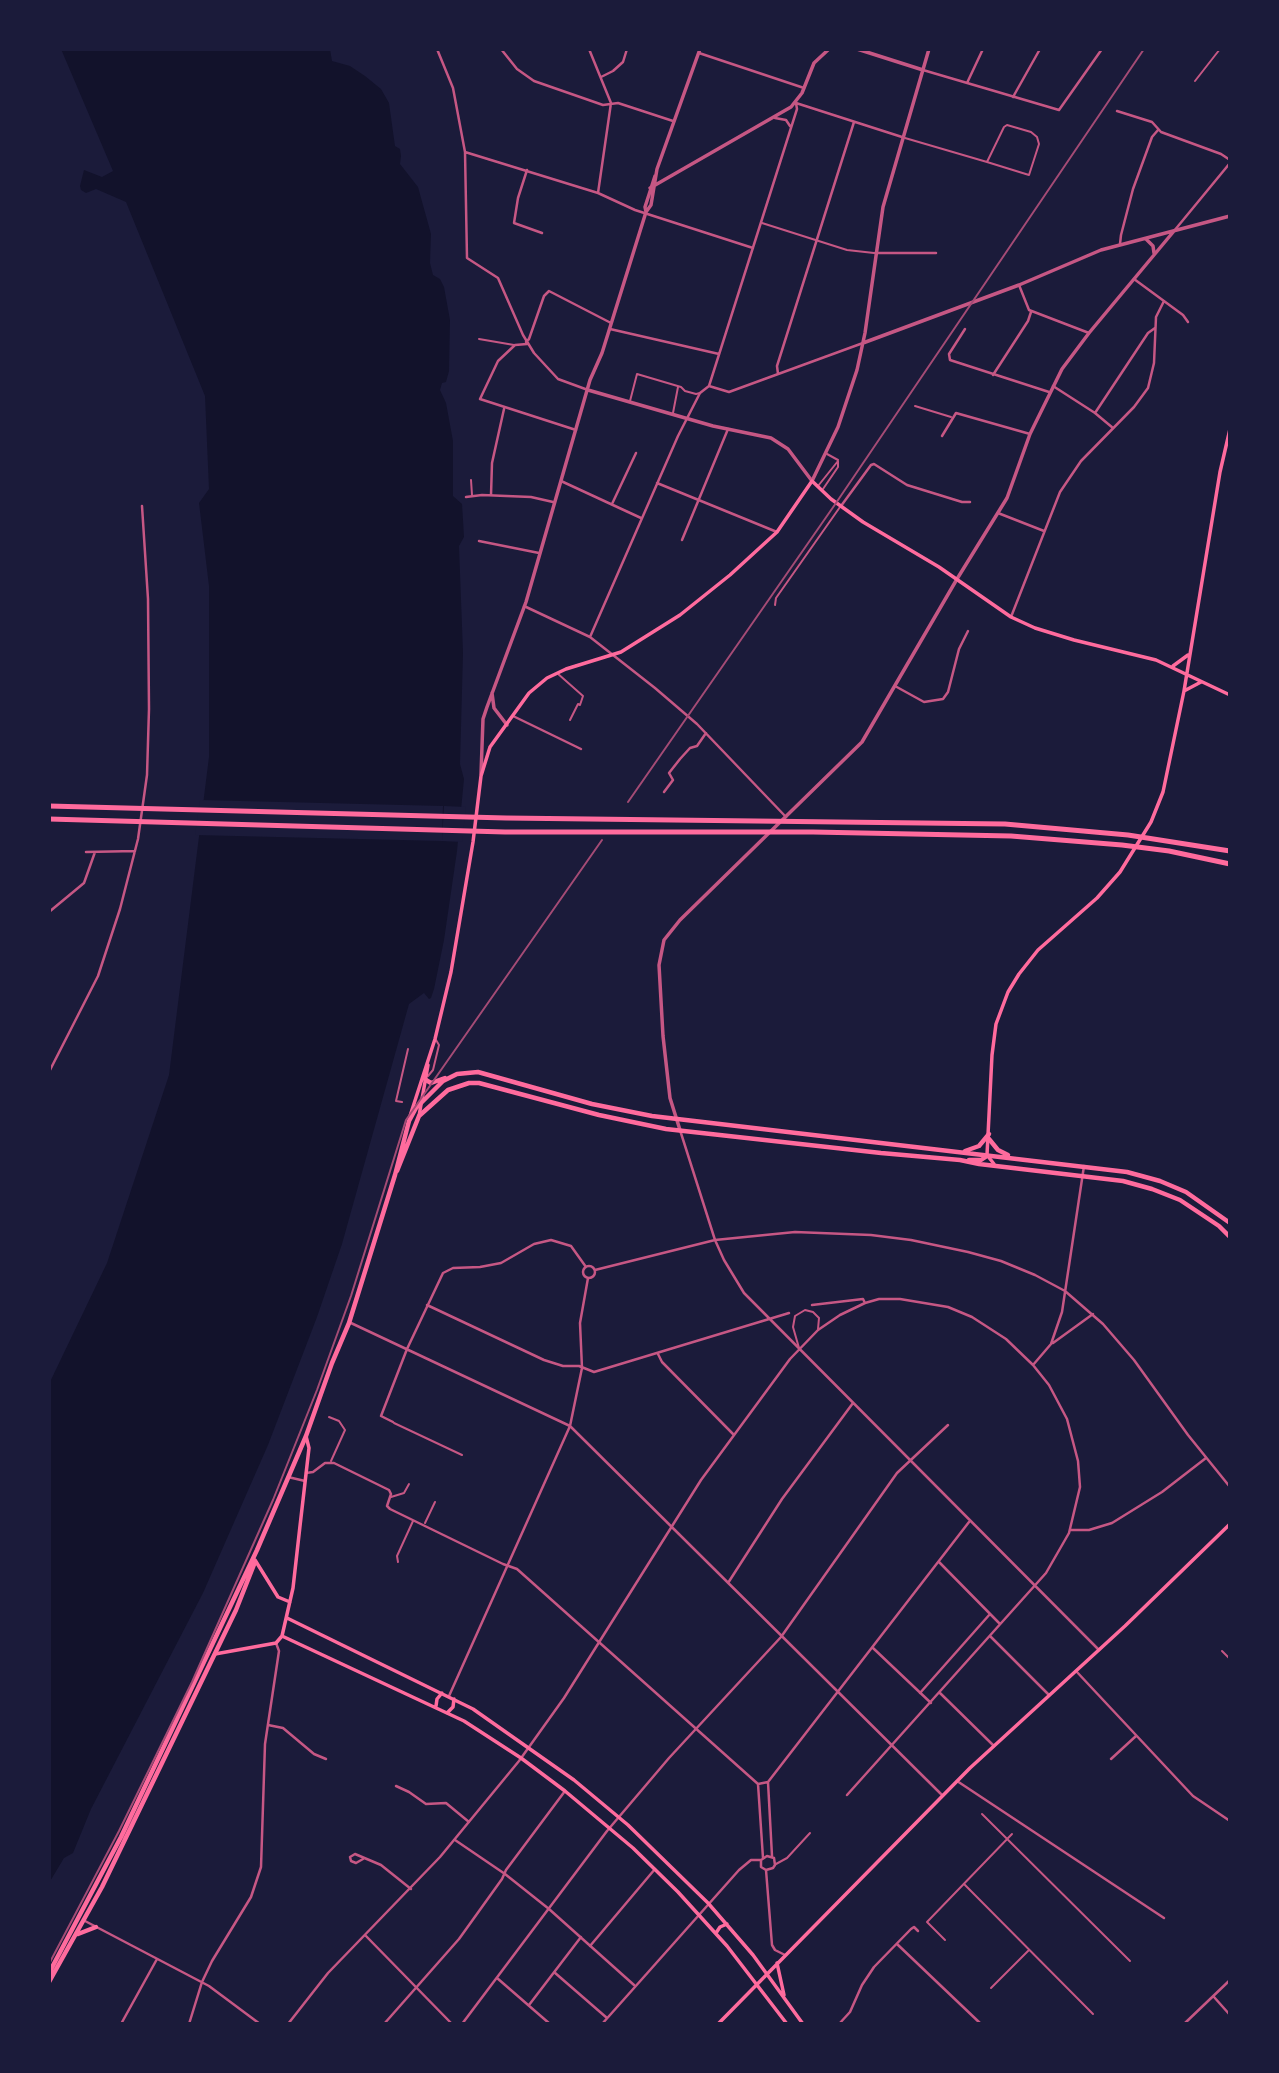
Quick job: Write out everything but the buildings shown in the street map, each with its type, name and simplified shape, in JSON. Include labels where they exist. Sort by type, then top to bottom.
[{"type":"highway","points":[[49,806],[1006,824],[1128,835],[1230,851]]},
{"type":"highway","points":[[49,819],[505,832],[813,832],[1011,836],[1122,845],[1230,864]]},
{"type":"main road","points":[[997,1166],[991,1162],[988,1155],[993,1047],[996,1024],[1009,991],[1038,950],[1110,886],[1142,837],[1166,784],[1220,472],[1230,429]]},
{"type":"main road","points":[[234,1609],[306,1436],[349,1323],[395,1175],[435,1039],[458,937],[481,776],[490,747],[538,684],[556,673],[614,655],[654,633],[696,603],[777,532],[813,481],[838,505],[957,579],[1011,617],[1064,637],[1173,666],[1230,695]]},
{"type":"main road","points":[[1173,666],[1189,655]]},
{"type":"main road","points":[[1184,691],[1202,681]]},
{"type":"main road","points":[[395,1175],[419,1116],[429,1059]]},
{"type":"main road","points":[[426,1080],[434,1083],[449,1077],[478,1072],[616,1110],[676,1120],[1127,1172],[1160,1181],[1199,1200],[1230,1223]]},
{"type":"main road","points":[[409,1121],[422,1101],[449,1077]]},
{"type":"main road","points":[[419,1116],[448,1090],[479,1083],[599,1115],[680,1130],[960,1160],[1137,1184],[1198,1211],[1230,1237]]},
{"type":"main road","points":[[961,1153],[979,1146],[989,1136]]},
{"type":"main road","points":[[989,1136],[998,1150],[1016,1158]]},
{"type":"main road","points":[[960,1160],[981,1160],[988,1155]]},
{"type":"main road","points":[[212,1654],[276,1643],[282,1636],[290,1602],[309,1448],[306,1436]]},
{"type":"main road","points":[[719,2024],[957,1781],[1230,1524]]},
{"type":"main road","points":[[49,1973],[121,1837],[212,1654],[234,1609],[257,1550]]},
{"type":"main road","points":[[255,1560],[278,1597],[290,1602]]},
{"type":"main road","points":[[287,1618],[442,1693],[530,1747],[620,1818],[708,1903],[759,1962],[803,2024]]},
{"type":"main road","points":[[282,1636],[447,1713],[522,1758],[565,1791],[655,1868],[699,1914],[787,2024]]},
{"type":"main road","points":[[49,1982],[85,1922],[212,1654]]},
{"type":"main road","points":[[436,1707],[437,1699],[442,1693]]},
{"type":"main road","points":[[447,1713],[453,1707],[451,1698]]},
{"type":"main road","points":[[716,1933],[720,1927],[727,1924]]},
{"type":"main road","points":[[77,1935],[96,1927]]},
{"type":"main road","points":[[759,1962],[778,1962]]},
{"type":"main road","points":[[778,1962],[785,1997]]},
{"type":"street","points":[[437,49],[453,88],[465,152],[467,258],[498,278],[527,343],[558,379],[687,419],[760,435],[781,444],[813,481],[827,454],[849,397],[863,343],[883,207],[929,49]]},
{"type":"street","points":[[501,49],[513,65],[534,81],[603,105],[618,103],[674,122]]},
{"type":"street","points":[[589,49],[611,103],[597,193]]},
{"type":"street","points":[[601,77],[623,62],[627,49]]},
{"type":"street","points":[[650,188],[775,118],[796,103],[814,63],[829,49]]},
{"type":"street","points":[[857,49],[1059,110],[1102,49]]},
{"type":"street","points":[[967,83],[983,49]]},
{"type":"street","points":[[1013,97],[1040,49]]},
{"type":"street","points":[[1195,81],[1220,49]]},
{"type":"street","points":[[646,212],[650,188],[699,51],[804,88]]},
{"type":"street","points":[[796,103],[1029,175],[1039,144],[1037,136],[1007,125],[987,162]]},
{"type":"street","points":[[590,637],[687,419],[700,393],[709,386],[797,109],[796,103]]},
{"type":"street","points":[[1099,1650],[739,1286],[715,1240],[670,1098],[659,976],[663,944],[680,920],[857,748],[1012,489],[1030,434],[1049,392],[1089,333],[1230,162],[1221,154],[1158,130],[1152,122],[1117,111]]},
{"type":"street","points":[[1121,120],[1122,113]]},
{"type":"street","points":[[775,118],[786,120],[790,130]]},
{"type":"street","points":[[778,374],[777,366],[854,122]]},
{"type":"street","points":[[1120,244],[1133,188],[1152,137],[1158,130]]},
{"type":"street","points":[[465,152],[597,193],[635,210],[753,248]]},
{"type":"street","points":[[657,169],[659,175],[666,179]]},
{"type":"street","points":[[481,776],[483,719],[524,606],[588,390],[653,196],[657,169]]},
{"type":"street","points":[[527,170],[513,223],[542,233]]},
{"type":"street","points":[[653,196],[666,179]]},
{"type":"street","points":[[1186,216],[1191,227]]},
{"type":"street","points":[[709,386],[727,392],[1019,285],[1120,244],[1230,216]]},
{"type":"street","points":[[761,223],[847,250],[936,253]]},
{"type":"street","points":[[1145,238],[1153,246],[1154,255]]},
{"type":"street","points":[[1134,279],[1183,315],[1188,322]]},
{"type":"street","points":[[993,375],[1028,321],[1031,311],[1019,285]]},
{"type":"street","points":[[527,343],[544,296],[549,291],[611,323]]},
{"type":"street","points":[[1011,617],[1054,504],[1070,477],[1081,461],[1140,401],[1150,383],[1157,313],[1164,301]]},
{"type":"street","points":[[1031,311],[1089,333]]},
{"type":"street","points":[[1095,413],[1148,333],[1155,328]]},
{"type":"street","points":[[609,329],[719,354]]},
{"type":"street","points":[[965,329],[949,357],[954,362],[1049,392]]},
{"type":"street","points":[[479,339],[514,345],[527,343]]},
{"type":"street","points":[[514,345],[498,360],[480,399],[577,430]]},
{"type":"street","points":[[629,402],[636,372],[678,386],[685,391],[700,393]]},
{"type":"street","points":[[673,414],[678,386]]},
{"type":"street","points":[[1053,386],[1113,428]]},
{"type":"street","points":[[915,406],[952,418]]},
{"type":"street","points":[[491,495],[492,463],[504,408]]},
{"type":"street","points":[[942,436],[952,418],[959,413],[1030,434]]},
{"type":"street","points":[[682,540],[728,429]]},
{"type":"street","points":[[612,504],[636,453]]},
{"type":"street","points":[[820,489],[838,461],[827,454]]},
{"type":"street","points":[[775,605],[776,598],[838,505],[872,464],[907,485],[970,502]]},
{"type":"street","points":[[471,480],[472,496]]},
{"type":"street","points":[[560,481],[641,518]]},
{"type":"street","points":[[657,483],[777,532]]},
{"type":"street","points":[[466,497],[531,497],[553,502]]},
{"type":"street","points":[[49,1072],[98,976],[135,851],[147,775],[148,740],[148,611],[142,506]]},
{"type":"street","points":[[998,513],[1044,531]]},
{"type":"street","points":[[479,541],[540,554]]},
{"type":"street","points":[[524,606],[590,637],[680,708],[786,817]]},
{"type":"street","points":[[895,686],[924,702],[943,699],[948,692],[959,649],[968,631]]},
{"type":"street","points":[[556,673],[583,695],[570,720]]},
{"type":"street","points":[[492,691],[494,708],[507,725]]},
{"type":"street","points":[[513,716],[581,749]]},
{"type":"street","points":[[664,792],[673,779],[669,773],[690,747],[697,746],[706,733]]},
{"type":"street","points":[[86,852],[135,851]]},
{"type":"street","points":[[49,912],[84,883],[95,852]]},
{"type":"street","points":[[426,1080],[433,1070],[439,1045],[435,1039]]},
{"type":"street","points":[[401,1102],[396,1101],[408,1049]]},
{"type":"street","points":[[1051,1344],[1062,1312],[1084,1166]]},
{"type":"street","points":[[595,1270],[715,1240],[795,1232],[872,1235],[911,1240],[1001,1261],[1065,1291],[1093,1314],[1128,1352],[1230,1488]]},
{"type":"street","points":[[462,1455],[381,1416],[407,1349],[439,1279],[449,1269],[500,1263],[542,1241],[557,1241],[571,1246],[586,1267]]},
{"type":"street","points":[[586,1267],[590,1266],[595,1270]]},
{"type":"street","points":[[586,1267],[583,1274],[588,1278]]},
{"type":"street","points":[[588,1278],[594,1276],[595,1270]]},
{"type":"street","points":[[451,1698],[570,1426],[582,1368],[580,1323],[588,1278]]},
{"type":"street","points":[[813,1305],[863,1299],[865,1303]]},
{"type":"street","points":[[288,2024],[313,1991],[455,1840],[522,1758],[733,1434],[799,1348],[834,1319],[865,1303],[879,1299],[900,1299],[952,1308],[992,1329],[1033,1365],[1060,1404],[1071,1430],[1080,1487],[1070,1530],[1054,1562],[847,1795]]},
{"type":"street","points":[[427,1305],[556,1364],[594,1372],[789,1313]]},
{"type":"street","points":[[799,1348],[793,1327],[795,1316],[805,1310],[813,1312],[819,1318],[818,1330]]},
{"type":"street","points":[[1033,1365],[1051,1344],[1093,1314]]},
{"type":"street","points":[[349,1323],[570,1426],[942,1796]]},
{"type":"street","points":[[658,1354],[662,1362],[733,1434]]},
{"type":"street","points":[[728,1583],[782,1499],[853,1403]]},
{"type":"street","points":[[329,1417],[340,1421],[345,1430],[331,1462]]},
{"type":"street","points":[[462,2024],[610,1828],[781,1637],[874,1504],[909,1460],[948,1425]]},
{"type":"street","points":[[1070,1530],[1090,1530],[1112,1523],[1153,1498],[1206,1458]]},
{"type":"street","points":[[306,1473],[310,1474],[325,1463],[331,1462],[389,1490],[388,1508],[517,1569],[758,1784],[761,1867],[766,1870],[774,1868],[810,1833]]},
{"type":"street","points":[[288,1477],[305,1481]]},
{"type":"street","points":[[390,1497],[404,1493],[409,1484]]},
{"type":"street","points":[[424,1526],[435,1502]]},
{"type":"street","points":[[398,1562],[397,1556],[414,1521]]},
{"type":"street","points":[[758,1784],[768,1782],[970,1521]]},
{"type":"street","points":[[939,1562],[1000,1624]]},
{"type":"street","points":[[920,1693],[990,1614]]},
{"type":"street","points":[[990,1636],[1050,1695]]},
{"type":"street","points":[[189,2024],[202,1982],[225,1937],[251,1897],[259,1876],[263,1853],[264,1747],[279,1651],[276,1643]]},
{"type":"street","points":[[873,1648],[931,1703]]},
{"type":"street","points":[[1222,1651],[1230,1659]]},
{"type":"street","points":[[1076,1671],[1193,1796],[1230,1821]]},
{"type":"street","points":[[940,1693],[994,1746]]},
{"type":"street","points":[[268,1725],[283,1728],[314,1754],[326,1759]]},
{"type":"street","points":[[1111,1759],[1136,1736]]},
{"type":"street","points":[[957,1781],[1164,1918]]},
{"type":"street","points":[[768,1782],[772,1857],[775,1865]]},
{"type":"street","points":[[396,1786],[426,1804],[446,1803],[469,1822]]},
{"type":"street","points":[[383,2024],[459,1939],[565,1791]]},
{"type":"street","points":[[982,1814],[1130,1961]]},
{"type":"street","points":[[945,1940],[928,1922],[1012,1833]]},
{"type":"street","points":[[455,1840],[505,1874],[549,1909],[635,1986]]},
{"type":"street","points":[[602,2024],[708,1903],[751,1860],[772,1857]]},
{"type":"street","points":[[363,1858],[386,1868],[411,1889]]},
{"type":"street","points":[[590,1946],[655,1868]]},
{"type":"street","points":[[766,1870],[773,1947],[785,1955]]},
{"type":"street","points":[[964,1884],[1093,2014]]},
{"type":"street","points":[[85,1922],[202,1982],[260,2024]]},
{"type":"street","points":[[839,2024],[850,2012],[868,1975],[911,1929],[914,1927],[918,1931]]},
{"type":"street","points":[[365,1935],[452,2024]]},
{"type":"street","points":[[529,2006],[581,1937]]},
{"type":"street","points":[[897,1944],[981,2024]]},
{"type":"street","points":[[991,1988],[1030,1949]]},
{"type":"street","points":[[121,2024],[157,1959]]},
{"type":"street","points":[[554,1972],[607,2018]]},
{"type":"street","points":[[497,1977],[550,2024]]},
{"type":"street","points":[[1184,2024],[1230,1980]]},
{"type":"street","points":[[1214,1997],[1230,2015]]},
{"type":"street","points":[[249,2024],[254,2019]]},
{"type":"shaded area","points":[[61,49],[330,49],[332,61],[350,66],[365,76],[381,89],[389,103],[395,146],[400,149],[400,164],[418,187],[431,234],[430,263],[433,275],[440,279],[444,287],[450,320],[449,371],[440,390],[446,403],[453,441],[453,496],[462,504],[463,520],[464,537],[459,546],[463,653],[460,764],[464,779],[457,851],[434,989],[431,998],[424,993],[409,1004],[342,1244],[317,1317],[268,1445],[203,1593],[91,1809],[73,1853],[64,1858],[49,1883],[49,1384],[107,1263],[169,1075],[209,757],[209,586],[199,503],[209,489],[205,396],[126,202],[96,189],[86,193],[81,190],[84,170],[102,177],[113,171]]},
{"type":"pier","points":[[200,800],[443,806],[442,841],[195,835]]},
{"type":"pier","points":[[444,806],[466,807],[462,842],[442,841]]},
{"type":"tram line","points":[[628,802],[836,503],[1144,49]]},
{"type":"tram line","points":[[49,1964],[119,1831],[192,1682],[273,1500],[351,1296],[406,1120],[602,840]]}]
